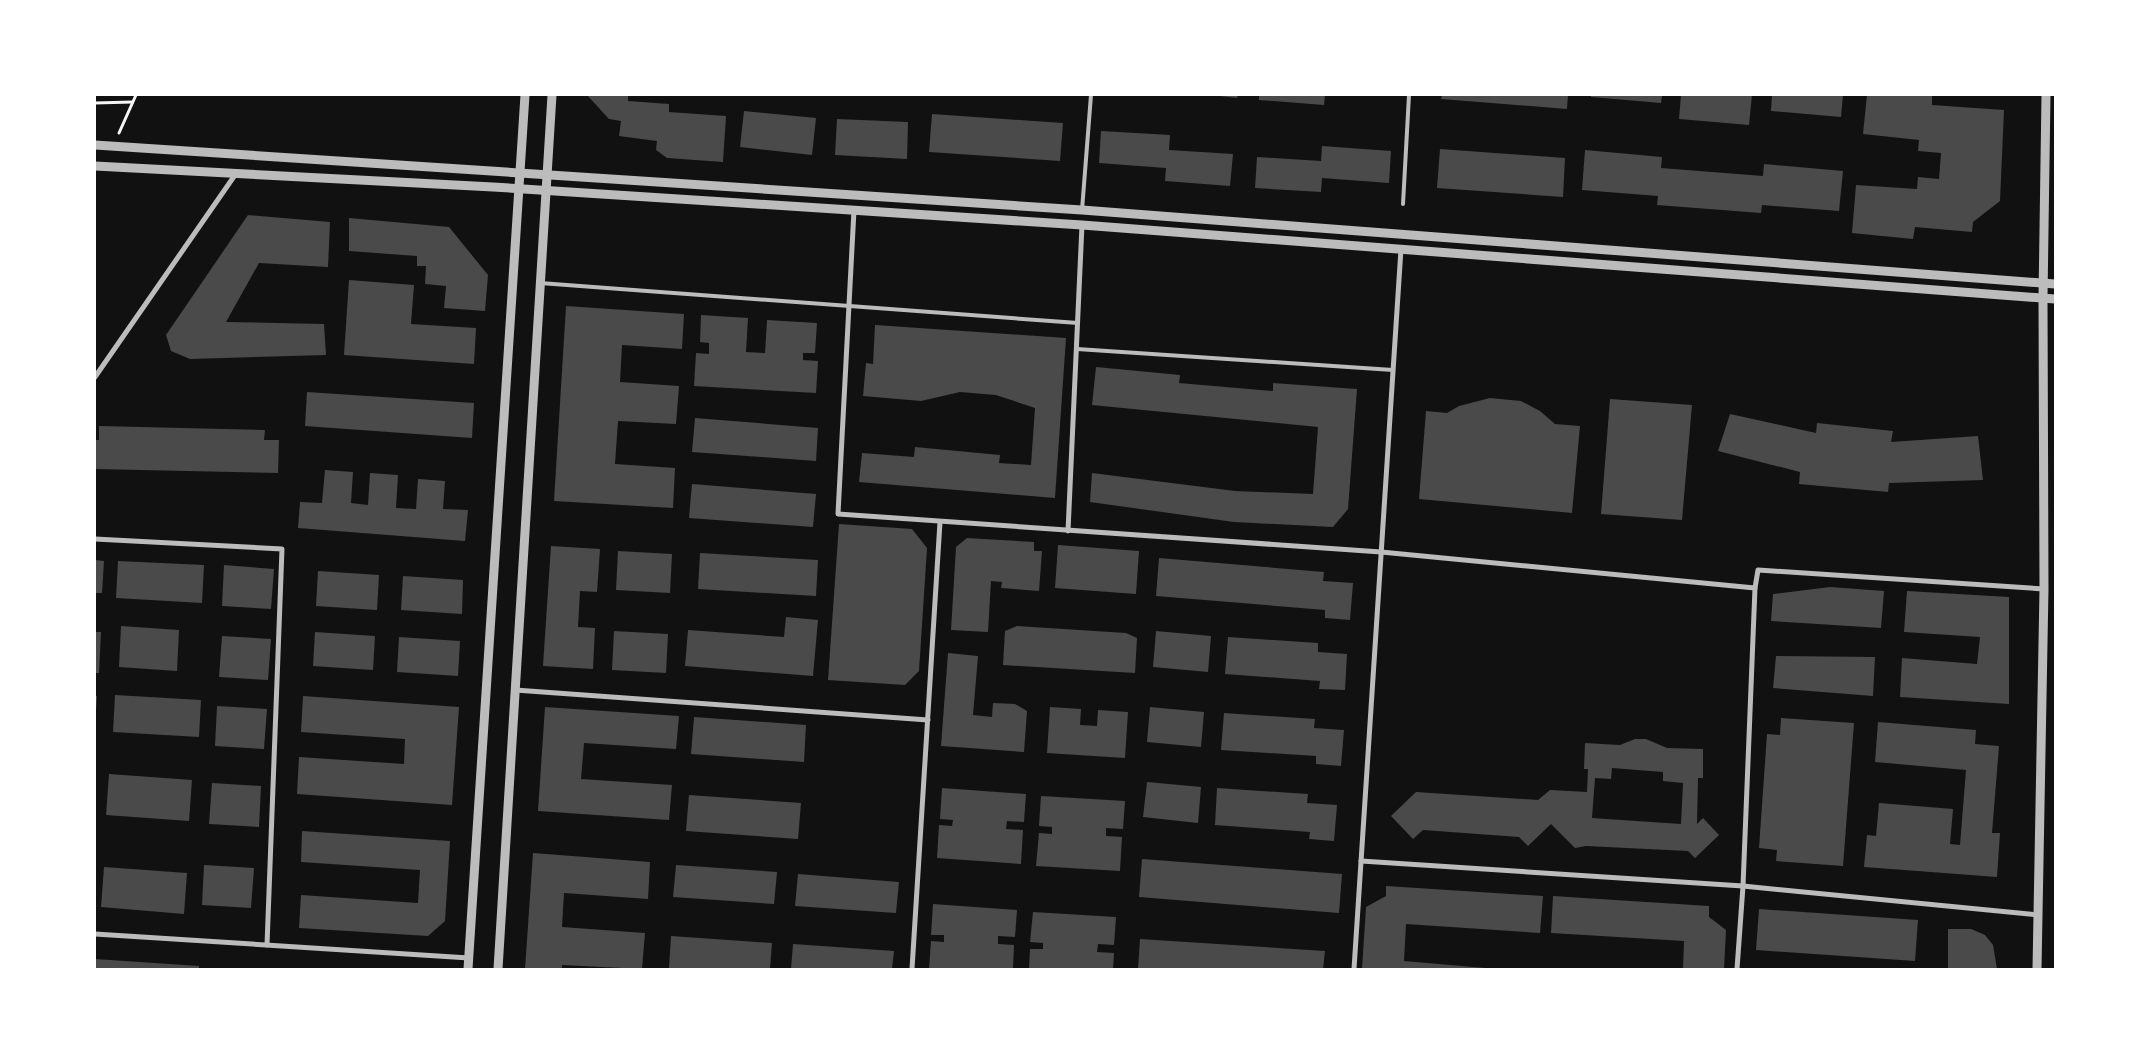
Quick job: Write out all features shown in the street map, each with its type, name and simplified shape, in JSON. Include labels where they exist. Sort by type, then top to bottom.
[{"type":"street","points":[[468,969],[525,95]]},
{"type":"street","points":[[498,969],[552,95]]},
{"type":"street","points":[[2037,969],[2044,589],[2043,283],[2046,95]]},
{"type":"street","points":[[95,145],[1082,210],[2055,284]]},
{"type":"street","points":[[95,166],[235,175],[519,188],[1082,225],[2055,299]]},
{"type":"street","points":[[95,377],[235,175]]},
{"type":"street","points":[[854,210],[838,514],[1381,552],[1755,588]]},
{"type":"street","points":[[1068,530],[1082,225]]},
{"type":"street","points":[[1354,969],[1401,249],[1400,234]]},
{"type":"street","points":[[912,969],[940,522]]},
{"type":"street","points":[[95,539],[282,549],[267,945]]},
{"type":"street","points":[[1737,969],[1743,886],[1755,588],[1758,570],[2044,589]]},
{"type":"street","points":[[515,690],[928,720]]},
{"type":"street","points":[[1361,861],[1743,886],[2038,915]]},
{"type":"street","points":[[95,934],[469,958]]},
{"type":"lane","points":[[1082,210],[1091,95]]},
{"type":"lane","points":[[1403,204],[1410,95]]},
{"type":"lane","points":[[540,283],[1078,323]]},
{"type":"lane","points":[[1076,349],[1393,370]]},
{"type":"path","points":[[119,133],[136,95]]},
{"type":"path","points":[[95,103],[132,102]]},
{"type":"building","points":[[587,95],[628,95],[628,101],[669,104],[669,112],[726,116],[723,162],[667,158],[656,150],[657,141],[619,136],[621,121],[609,119]]},
{"type":"building","points":[[1220,95],[1238,95],[1237,98]]},
{"type":"building","points":[[1259,95],[1325,95],[1324,105],[1259,100]]},
{"type":"building","points":[[1442,95],[1568,95],[1567,109],[1441,99]]},
{"type":"building","points":[[1591,95],[1662,95],[1661,103],[1591,97]]},
{"type":"building","points":[[1681,95],[1752,95],[1749,125],[1679,119]]},
{"type":"building","points":[[1772,95],[1843,95],[1841,117],[1771,111]]},
{"type":"building","points":[[1867,95],[1932,95],[1932,105],[2004,110],[2000,201],[1973,222],[1972,232],[1915,227],[1913,239],[1852,233],[1856,185],[1917,189],[1918,177],[1939,179],[1941,153],[1918,151],[1919,140],[1863,134]]},
{"type":"building","points":[[744,111],[816,118],[812,155],[740,147]]},
{"type":"building","points":[[932,114],[1063,123],[1060,161],[929,152]]},
{"type":"building","points":[[837,119],[908,122],[907,159],[835,155]]},
{"type":"building","points":[[1101,131],[1170,135],[1169,150],[1233,154],[1230,186],[1165,181],[1166,168],[1099,163]]},
{"type":"building","points":[[1322,146],[1391,151],[1389,183],[1322,178],[1321,192],[1255,188],[1257,157],[1321,161]]},
{"type":"building","points":[[1440,149],[1565,158],[1563,197],[1437,188]]},
{"type":"building","points":[[1585,150],[1662,157],[1661,168],[1763,176],[1764,164],[1843,171],[1839,211],[1762,205],[1761,213],[1657,205],[1658,196],[1582,190]]},
{"type":"building","points":[[248,215],[330,222],[328,267],[259,263],[226,322],[324,324],[326,355],[190,359],[171,351],[166,335]]},
{"type":"building","points":[[349,218],[449,227],[488,275],[485,311],[444,308],[446,286],[425,284],[426,266],[417,266],[417,256],[349,251]]},
{"type":"building","points":[[349,280],[414,285],[411,324],[476,328],[474,364],[344,355]]},
{"type":"building","points":[[566,306],[684,314],[682,349],[622,345],[620,382],[679,386],[676,424],[618,421],[615,464],[675,468],[673,508],[554,501]]},
{"type":"building","points":[[701,315],[748,318],[746,352],[765,353],[767,320],[817,323],[815,353],[803,353],[803,360],[818,361],[816,393],[694,386],[696,353],[709,354],[709,343],[700,342]]},
{"type":"building","points":[[875,325],[1066,338],[1055,498],[859,482],[862,453],[914,457],[915,447],[1000,455],[999,463],[1031,465],[1035,408],[996,395],[960,392],[921,401],[863,396],[866,363],[873,364]]},
{"type":"building","points":[[1096,367],[1180,375],[1179,383],[1273,391],[1273,383],[1357,389],[1348,509],[1333,527],[1234,522],[1090,502],[1092,473],[1235,491],[1313,494],[1318,427],[1092,405]]},
{"type":"building","points":[[307,392],[474,403],[472,438],[305,426]]},
{"type":"building","points":[[1490,398],[1521,401],[1540,411],[1555,424],[1580,426],[1572,513],[1419,499],[1426,411],[1447,413],[1459,406]]},
{"type":"building","points":[[1610,399],[1692,405],[1682,520],[1601,514]]},
{"type":"building","points":[[1730,414],[1816,433],[1817,423],[1893,431],[1891,442],[1978,436],[1983,480],[1889,483],[1888,492],[1799,484],[1800,472],[1718,451]]},
{"type":"building","points":[[695,418],[818,428],[816,461],[692,452]]},
{"type":"building","points":[[99,426],[265,430],[264,440],[279,440],[278,473],[95,469],[95,440],[99,440]]},
{"type":"building","points":[[325,470],[353,472],[351,503],[368,505],[370,473],[398,475],[396,508],[416,509],[418,479],[445,481],[443,509],[468,510],[465,541],[298,528],[300,502],[322,503]]},
{"type":"building","points":[[692,484],[816,494],[813,527],[689,518]]},
{"type":"building","points":[[839,524],[912,529],[927,548],[919,671],[905,685],[828,680]]},
{"type":"building","points":[[967,538],[1034,542],[1034,551],[1042,551],[1039,591],[1001,588],[1002,582],[991,581],[988,632],[951,630],[956,547]]},
{"type":"building","points":[[1058,545],[1139,551],[1136,594],[1055,588]]},
{"type":"building","points":[[551,546],[600,549],[597,592],[580,591],[578,627],[595,628],[593,669],[543,666]]},
{"type":"building","points":[[618,551],[672,554],[670,593],[616,590]]},
{"type":"building","points":[[700,553],[818,560],[816,596],[698,589]]},
{"type":"building","points":[[1159,558],[1324,572],[1323,581],[1353,583],[1350,620],[1325,618],[1325,610],[1156,596]]},
{"type":"building","points":[[95,560],[104,561],[102,593],[95,593]]},
{"type":"building","points":[[118,561],[204,565],[202,603],[116,598]]},
{"type":"building","points":[[224,565],[274,569],[271,609],[222,606]]},
{"type":"building","points":[[318,571],[379,575],[377,610],[316,606]]},
{"type":"building","points":[[403,576],[463,580],[462,614],[401,610]]},
{"type":"building","points":[[1830,587],[1884,591],[1881,628],[1771,621],[1773,594]]},
{"type":"building","points":[[1907,591],[2009,597],[2009,704],[1900,697],[1902,658],[1977,664],[1980,637],[1904,632]]},
{"type":"building","points":[[786,617],[818,620],[813,676],[685,666],[688,630],[784,637]]},
{"type":"building","points":[[121,626],[179,630],[177,671],[119,667]]},
{"type":"building","points":[[1017,626],[1126,633],[1137,638],[1135,673],[1003,665],[1005,631]]},
{"type":"building","points":[[614,631],[668,634],[666,673],[612,670]]},
{"type":"building","points":[[1156,631],[1211,636],[1208,672],[1153,667]]},
{"type":"building","points":[[95,632],[101,632],[99,673],[95,673]]},
{"type":"building","points":[[315,632],[375,636],[373,670],[313,666]]},
{"type":"building","points":[[222,636],[271,639],[268,680],[219,677]]},
{"type":"building","points":[[399,637],[460,641],[458,676],[397,672]]},
{"type":"building","points":[[1228,637],[1318,643],[1318,652],[1347,654],[1345,690],[1319,689],[1320,681],[1225,674]]},
{"type":"building","points":[[948,653],[978,656],[973,715],[992,717],[993,703],[1015,704],[1027,711],[1024,752],[941,746]]},
{"type":"building","points":[[1776,656],[1875,657],[1873,696],[1773,688]]},
{"type":"building","points":[[115,695],[201,700],[199,737],[113,732]]},
{"type":"building","points":[[95,696],[97,696],[96,711],[95,711]]},
{"type":"building","points":[[303,696],[459,707],[452,805],[297,794],[299,757],[404,764],[405,739],[301,732]]},
{"type":"building","points":[[217,706],[267,709],[264,749],[215,746]]},
{"type":"building","points":[[545,707],[679,716],[676,749],[584,743],[581,779],[672,785],[669,820],[538,811]]},
{"type":"building","points":[[1050,707],[1081,709],[1080,725],[1097,726],[1098,710],[1128,712],[1125,758],[1047,753]]},
{"type":"building","points":[[1150,707],[1204,712],[1201,747],[1147,742]]},
{"type":"building","points":[[1224,713],[1315,719],[1314,728],[1344,730],[1341,766],[1316,764],[1316,756],[1221,750]]},
{"type":"building","points":[[694,717],[806,725],[804,762],[691,754]]},
{"type":"building","points":[[1781,718],[1854,723],[1843,866],[1776,861],[1777,850],[1759,848],[1767,734],[1780,735]]},
{"type":"building","points":[[1878,722],[1976,730],[1975,744],[1999,746],[1992,833],[2000,833],[1997,877],[1864,867],[1867,835],[1876,836],[1879,803],[1953,809],[1950,844],[1960,845],[1966,770],[1875,762]]},
{"type":"building","points":[[1635,739],[1646,739],[1667,748],[1703,749],[1703,778],[1698,778],[1697,824],[1703,818],[1719,835],[1695,858],[1688,851],[1586,846],[1575,848],[1551,824],[1528,846],[1519,837],[1423,830],[1413,839],[1391,816],[1416,792],[1538,800],[1550,790],[1587,792],[1588,769],[1584,769],[1585,743],[1620,745]],"holes":[[[1612,768],[1663,772],[1663,781],[1683,783],[1681,824],[1592,818],[1595,778],[1611,779]]]},
{"type":"building","points":[[109,774],[192,780],[189,821],[106,815]]},
{"type":"building","points":[[1147,782],[1201,787],[1198,823],[1143,817]]},
{"type":"building","points":[[212,783],[261,786],[259,827],[209,824]]},
{"type":"building","points":[[942,788],[1026,794],[1024,822],[1007,821],[1006,829],[1023,830],[1021,864],[937,858],[939,825],[952,826],[953,820],[940,819]]},
{"type":"building","points":[[1217,788],[1308,794],[1307,803],[1337,805],[1334,841],[1309,839],[1310,832],[1215,825]]},
{"type":"building","points":[[689,795],[801,803],[798,839],[686,831]]},
{"type":"building","points":[[1041,796],[1125,801],[1123,829],[1106,828],[1106,836],[1122,837],[1120,871],[1036,866],[1039,833],[1052,834],[1052,827],[1039,826]]},
{"type":"building","points":[[302,831],[450,841],[445,921],[428,936],[299,928],[301,895],[418,903],[420,870],[301,862]]},
{"type":"building","points":[[533,853],[650,862],[648,899],[564,893],[562,927],[645,933],[642,969],[562,965],[562,969],[525,969]]},
{"type":"building","points":[[1142,859],[1342,874],[1339,913],[1139,897]]},
{"type":"building","points":[[204,865],[254,868],[251,908],[202,905]]},
{"type":"building","points":[[676,865],[777,872],[774,904],[673,897]]},
{"type":"building","points":[[104,867],[187,873],[184,914],[101,907]]},
{"type":"building","points":[[798,874],[899,882],[896,913],[795,906]]},
{"type":"building","points":[[1386,886],[1543,896],[1540,933],[1406,924],[1404,961],[1497,969],[1362,969],[1366,907],[1386,896]]},
{"type":"building","points":[[1553,896],[1709,906],[1709,917],[1726,930],[1724,969],[1683,969],[1684,941],[1551,933]]},
{"type":"building","points":[[933,904],[1017,910],[1015,937],[998,936],[998,944],[1014,945],[1013,969],[929,969],[931,941],[944,942],[944,935],[931,935]]},
{"type":"building","points":[[1759,909],[1918,920],[1915,961],[1756,950]]},
{"type":"building","points":[[1033,912],[1116,917],[1114,945],[1098,944],[1097,952],[1114,953],[1113,969],[1029,969],[1030,949],[1043,949],[1043,943],[1030,942]]},
{"type":"building","points":[[1948,929],[1971,929],[1985,935],[1993,945],[1997,969],[1948,969]]},
{"type":"building","points":[[671,936],[772,943],[770,969],[669,968]]},
{"type":"building","points":[[1140,939],[1325,951],[1323,969],[1138,969]]},
{"type":"building","points":[[793,944],[894,951],[892,969],[791,969]]},
{"type":"building","points":[[95,959],[199,966],[199,969],[95,969]]}]
